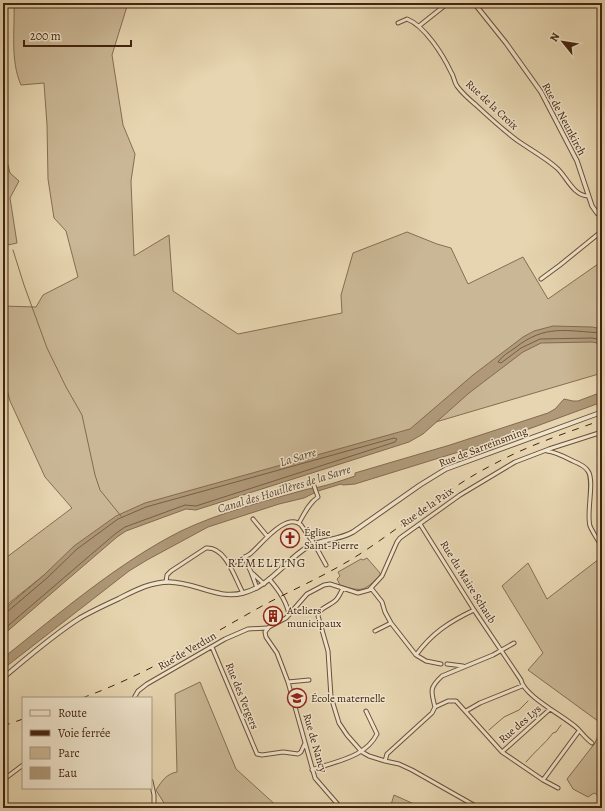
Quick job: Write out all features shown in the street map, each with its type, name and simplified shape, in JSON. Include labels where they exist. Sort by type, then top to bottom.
[{"type":"street","points":[[398,23],[407,18],[419,26],[448,3]]},
{"type":"street","name":"Rue de Neunkirch","points":[[474,3],[541,92],[577,161],[588,196],[596,213],[602,218]]},
{"type":"street","name":"Rue de la Croix","points":[[419,26],[433,44],[451,72],[457,86],[495,123],[517,141],[552,164],[582,196],[588,196]]},
{"type":"street","points":[[541,279],[602,231]]},
{"type":"street","name":"Rue de Sarreinsming","points":[[3,678],[67,627],[137,589],[166,582],[187,584],[225,595],[243,593],[257,588],[264,584],[303,550],[314,544],[352,532],[430,478],[452,466],[602,412]]},
{"type":"street","name":"Rue de la Paix","points":[[371,588],[382,576],[398,540],[460,496],[504,468],[527,457],[602,432]]},
{"type":"street","points":[[545,451],[570,460],[583,466],[589,471],[590,525],[602,547]]},
{"type":"street","points":[[299,523],[317,496],[314,484]]},
{"type":"street","points":[[253,519],[267,536]]},
{"type":"street","points":[[230,564],[250,554],[267,536],[284,524],[291,522],[299,523],[314,544],[326,565]]},
{"type":"street","name":"Rue du Maire Schaub","points":[[420,524],[474,610],[522,680],[522,686]]},
{"type":"street","points":[[166,582],[169,572],[206,548],[212,548],[230,564],[243,593]]},
{"type":"street","points":[[244,557],[257,588]]},
{"type":"street","points":[[251,572],[264,584]]},
{"type":"street","points":[[269,579],[278,590],[286,605],[289,615]]},
{"type":"street","points":[[255,628],[265,632],[267,628],[289,615],[307,594],[320,586],[330,584],[361,593],[366,592],[371,588],[382,602],[391,623],[416,655],[426,661],[441,664]]},
{"type":"street","points":[[343,588],[335,601],[322,609],[318,616],[328,651],[331,698],[339,723],[361,751],[374,758],[399,764],[412,770],[479,808]]},
{"type":"street","points":[[286,605],[293,610]]},
{"type":"street","points":[[416,655],[425,642],[441,628],[474,610]]},
{"type":"street","points":[[375,631],[391,623]]},
{"type":"street","name":"Rue de Verdun","points":[[135,697],[138,691],[143,687],[212,647],[244,631],[255,628],[267,628]]},
{"type":"street","name":"Rue de Nancy","points":[[265,632],[266,637],[277,653],[288,682],[312,770],[318,782],[341,808]]},
{"type":"street","points":[[435,707],[431,690],[435,682],[442,676],[493,655],[501,649],[514,643]]},
{"type":"street","name":"Rue des Vergers","points":[[212,647],[256,752],[260,756],[280,752],[298,754],[301,752],[305,743]]},
{"type":"street","points":[[447,664],[464,666]]},
{"type":"street","points":[[288,682],[308,680]]},
{"type":"street","points":[[466,711],[480,702],[522,686],[578,729],[592,744]]},
{"type":"street","points":[[385,761],[387,754],[432,713],[435,707],[448,701],[456,701],[502,752],[543,780],[558,788]]},
{"type":"street","name":"Rue des Lys","points":[[502,752],[550,709]]},
{"type":"street","points":[[312,770],[353,756],[374,740],[377,734],[366,711]]},
{"type":"street","points":[[543,780],[579,731]]},
{"type":"street","points":[[311,765],[319,767]]},
{"type":"street","points":[[3,780],[22,766]]},
{"type":"street","points":[[152,786],[154,808]]},
{"type":"green space","points":[[14,3],[128,3],[112,55],[123,125],[135,154],[131,181],[134,256],[169,235],[173,291],[238,334],[342,313],[341,295],[353,253],[407,232],[451,248],[468,284],[523,257],[548,299],[598,264],[602,263],[602,373],[368,442],[142,506],[44,575],[3,608],[3,560],[72,508],[45,477],[10,401],[3,375],[3,306],[36,307],[43,295],[78,277],[66,231],[54,218],[48,179],[47,125],[44,83],[21,85],[15,65]]},
{"type":"green space","points":[[3,99],[6,136],[5,154],[10,173],[19,181],[10,198],[17,243],[3,246]]},
{"type":"green space","points":[[367,558],[380,573],[375,581],[362,589],[353,589],[340,585],[337,579],[340,576],[338,572],[361,559],[363,560]]},
{"type":"green space","points":[[599,559],[602,562],[602,724],[528,670],[543,653],[502,586],[528,563],[547,599]]},
{"type":"green space","points":[[200,682],[236,769],[279,808],[162,808],[164,803],[156,790],[167,776],[177,772],[175,694]]},
{"type":"green space","points":[[602,726],[602,797],[594,793],[588,797],[573,789],[567,779],[595,743]]},
{"type":"green space","points":[[394,795],[423,808],[390,808]]},
{"type":"water","points":[[553,326],[592,327],[602,329],[602,344],[592,342],[541,343],[523,352],[469,393],[423,434],[409,442],[196,510],[186,509],[126,531],[117,537],[3,635],[3,610],[44,575],[74,546],[116,516],[145,503],[410,429],[473,375],[523,337],[534,331]]},
{"type":"water","points":[[602,392],[602,402],[507,437],[355,484],[341,484],[318,491],[304,498],[279,504],[208,527],[129,571],[3,669],[3,658],[89,590],[134,558],[157,544],[196,524],[243,507],[332,484],[355,476],[355,473],[450,445],[548,413],[555,409],[564,399],[578,401]]},
{"type":"waterway","points":[[13,250],[47,348],[66,387],[82,415],[95,475],[100,490],[121,516]]},
{"type":"waterway","points":[[489,730],[504,717],[519,710],[528,701]]},
{"type":"waterway","points":[[526,762],[561,725]]},
{"type":"railway","points":[[85,697],[129,679],[196,644],[262,606],[338,567],[363,552],[461,483],[496,463],[535,445],[602,420]]},
{"type":"railway","points":[[3,726],[22,719]]},
{"type":"place","name":"Église Saint-Pierre","points":[[290,538]]},
{"type":"place","name":"Ateliers municipaux","points":[[273,616]]},
{"type":"place","name":"École maternelle","points":[[297,698]]},
{"type":"district","name":"RÉMELFING","points":[[267,562]]},
{"type":"water label","name":"La Sarre","points":[[298,457]]},
{"type":"water label","name":"Canal des Houillères de la Sarre","points":[[284,489]]}]
